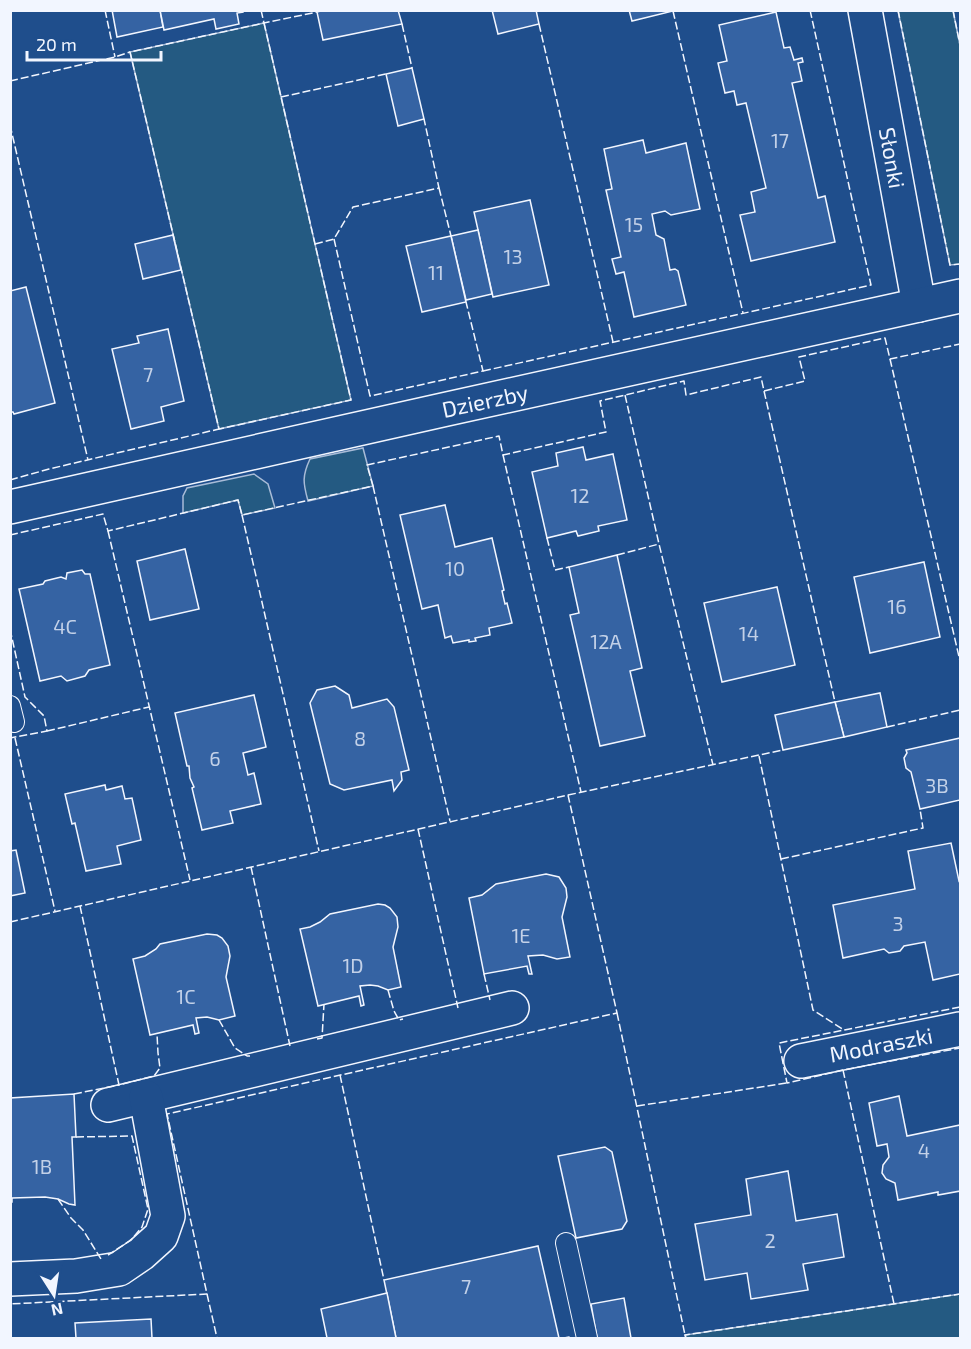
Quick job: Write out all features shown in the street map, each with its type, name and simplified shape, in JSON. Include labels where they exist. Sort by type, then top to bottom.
[{"type":"street","name":"Słonki","points":[[865,10],[919,305]]},
{"type":"street","name":"Dzierzby","points":[[10,507],[960,296]]},
{"type":"street","points":[[108,1105],[512,1008]]},
{"type":"street","name":"Modraszki","points":[[801,1061],[960,1029]]},
{"type":"street","points":[[10,1279],[76,1276],[119,1269],[161,1236],[168,1216],[146,1097]]},
{"type":"lane","points":[[566,1243],[587,1338]]},
{"type":"shaded area","points":[[898,11],[953,11],[960,45],[960,264],[950,265]]},
{"type":"shaded area","points":[[264,23],[351,400],[219,429],[130,52]]},
{"type":"shaded area","points":[[363,448],[373,486],[308,501],[304,480],[310,459]]},
{"type":"shaded area","points":[[254,474],[268,484],[275,508],[242,515],[238,500],[183,513],[183,496],[187,488]]},
{"type":"shaded area","points":[[960,1294],[960,1338],[686,1338],[685,1335]]},
{"type":"building","points":[[112,10],[160,10],[163,27],[117,37]]},
{"type":"building","points":[[160,10],[243,10],[243,12],[237,13],[239,24],[216,29],[214,19],[164,30]]},
{"type":"building","points":[[324,10],[398,10],[402,24],[323,40],[317,12]]},
{"type":"building","points":[[492,10],[536,10],[539,24],[498,34]]},
{"type":"building","points":[[629,10],[673,10],[673,11],[632,21]]},
{"type":"building","points":[[776,12],[784,48],[790,47],[794,60],[802,58],[803,62],[798,63],[802,81],[792,83],[818,198],[825,196],[835,242],[751,261],[740,215],[755,212],[751,192],[766,188],[746,103],[737,105],[734,91],[725,93],[718,63],[727,61],[719,25]]},
{"type":"building","points":[[412,68],[424,119],[398,126],[386,74]]},
{"type":"building","points":[[643,140],[646,153],[686,143],[700,209],[671,215],[665,211],[652,214],[656,235],[664,239],[670,270],[678,271],[686,305],[634,317],[624,272],[616,274],[612,259],[621,257],[606,190],[612,189],[604,149]]},
{"type":"building","points":[[530,200],[549,285],[493,297],[474,212]]},
{"type":"building","points":[[478,230],[492,294],[466,300],[451,236]]},
{"type":"building","points":[[173,235],[181,270],[143,279],[135,244]]},
{"type":"building","points":[[451,236],[466,302],[422,312],[406,246]]},
{"type":"building","points":[[26,287],[55,403],[14,414],[10,412],[10,291]]},
{"type":"building","points":[[168,329],[184,401],[161,407],[164,421],[131,429],[112,349],[139,343],[137,336]]},
{"type":"building","points":[[583,447],[586,460],[613,454],[627,520],[598,526],[599,531],[578,536],[576,531],[547,538],[532,472],[558,466],[556,453]]},
{"type":"building","points":[[445,505],[455,547],[492,538],[505,604],[507,603],[512,623],[489,628],[490,635],[475,638],[476,641],[453,643],[451,636],[445,638],[438,605],[422,609],[400,515]]},
{"type":"building","points":[[185,549],[199,609],[150,620],[137,561]]},
{"type":"building","points":[[617,555],[642,668],[630,671],[645,736],[600,746],[570,615],[579,613],[569,567]]},
{"type":"building","points":[[924,562],[940,637],[870,653],[854,577]]},
{"type":"building","points":[[82,570],[85,574],[90,574],[110,665],[89,670],[85,676],[67,681],[61,676],[40,681],[19,589],[61,577],[66,579],[67,573]]},
{"type":"building","points":[[777,587],[795,665],[722,682],[704,603]]},
{"type":"building","points":[[335,686],[349,695],[352,708],[387,699],[394,707],[409,770],[401,772],[402,780],[394,791],[392,780],[344,790],[330,784],[310,703],[317,690]]},
{"type":"building","points":[[880,693],[887,727],[844,737],[835,702]]},
{"type":"building","points":[[254,695],[266,747],[243,753],[248,775],[254,773],[261,804],[230,811],[233,823],[202,830],[192,788],[194,787],[175,713]]},
{"type":"building","points":[[835,702],[844,737],[783,750],[775,715]]},
{"type":"building","points":[[960,738],[960,800],[920,809],[911,772],[906,768],[904,758],[906,750]]},
{"type":"building","points":[[105,785],[106,790],[122,786],[125,799],[132,798],[141,840],[117,846],[121,864],[86,871],[75,823],[72,824],[65,794]]},
{"type":"building","points":[[951,843],[960,880],[960,974],[933,980],[925,942],[904,946],[900,951],[889,953],[884,949],[843,958],[833,905],[915,889],[908,851]]},
{"type":"building","points":[[16,850],[25,893],[10,896],[10,851]]},
{"type":"building","points":[[546,874],[559,877],[566,888],[567,897],[562,917],[570,957],[557,959],[543,955],[528,956],[532,974],[529,974],[527,966],[484,974],[469,898],[482,895],[496,884]]},
{"type":"building","points":[[378,904],[390,908],[397,917],[398,927],[393,947],[401,987],[388,990],[378,986],[360,986],[364,1005],[361,1006],[359,996],[318,1006],[300,929],[320,922],[330,914]]},
{"type":"building","points":[[207,934],[217,935],[228,946],[230,956],[226,977],[235,1016],[219,1020],[207,1017],[196,1018],[199,1033],[195,1034],[193,1025],[150,1035],[133,959],[145,956],[160,944]]},
{"type":"building","points":[[74,1094],[76,1137],[72,1137],[75,1205],[45,1197],[12,1198],[10,1202],[10,1098]]},
{"type":"building","points":[[899,1096],[907,1136],[960,1125],[960,1191],[938,1195],[938,1192],[898,1200],[895,1183],[886,1179],[882,1173],[883,1165],[889,1157],[887,1144],[877,1146],[869,1103]]},
{"type":"building","points":[[605,1147],[612,1152],[627,1221],[622,1229],[576,1238],[558,1156]]},
{"type":"building","points":[[788,1171],[796,1221],[837,1214],[844,1257],[803,1264],[808,1290],[751,1299],[747,1273],[705,1280],[695,1224],[751,1215],[746,1179]]},
{"type":"building","points":[[538,1246],[559,1338],[396,1338],[384,1280]]},
{"type":"building","points":[[387,1293],[396,1338],[327,1338],[321,1309]]},
{"type":"building","points":[[624,1298],[631,1338],[597,1338],[591,1304]]},
{"type":"building","points":[[151,1319],[152,1338],[76,1338],[75,1323]]},
{"type":"fence","points":[[105,10],[115,57]]},
{"type":"fence","points":[[261,10],[264,23],[317,12]]},
{"type":"fence","points":[[483,371],[871,285],[810,10]]},
{"type":"fence","points":[[898,10],[950,265],[960,264]]},
{"type":"fence","points":[[953,10],[960,45]]},
{"type":"fence","points":[[673,11],[743,313]]},
{"type":"fence","points":[[264,23],[351,400],[219,429],[130,52],[264,23]]},
{"type":"fence","points":[[402,24],[412,68]]},
{"type":"fence","points":[[539,24],[613,342]]},
{"type":"fence","points":[[10,81],[130,52]]},
{"type":"fence","points":[[281,97],[386,74]]},
{"type":"fence","points":[[315,244],[334,239],[353,207],[439,188],[424,119]]},
{"type":"fence","points":[[10,125],[88,460]]},
{"type":"fence","points":[[439,188],[451,236]]},
{"type":"fence","points":[[334,239],[370,396],[483,371],[466,302]]},
{"type":"fence","points":[[10,535],[103,514],[108,531],[238,500],[242,515],[373,486],[367,465],[499,436],[503,455],[606,432],[600,401],[684,381],[686,395],[761,377],[764,391],[805,381],[799,357],[885,338],[890,359],[960,344]]},
{"type":"fence","points":[[890,359],[960,661]]},
{"type":"fence","points":[[764,391],[835,702]]},
{"type":"fence","points":[[625,395],[713,765]]},
{"type":"fence","points":[[10,480],[219,429]]},
{"type":"fence","points":[[503,455],[581,792]]},
{"type":"fence","points":[[373,486],[450,821]]},
{"type":"fence","points":[[242,515],[319,851]]},
{"type":"fence","points":[[108,531],[190,880]]},
{"type":"fence","points":[[547,538],[555,570],[569,567]]},
{"type":"fence","points":[[617,555],[659,544]]},
{"type":"fence","points":[[10,629],[25,697],[44,716],[47,731],[10,738]]},
{"type":"fence","points":[[47,731],[149,707]]},
{"type":"fence","points":[[887,727],[960,710]]},
{"type":"fence","points":[[15,738],[55,911]]},
{"type":"fence","points":[[568,795],[783,750]]},
{"type":"fence","points":[[759,756],[813,1010],[844,1030]]},
{"type":"fence","points":[[10,922],[568,795],[617,1013],[167,1114],[207,1294],[10,1304]]},
{"type":"fence","points":[[781,859],[923,828],[920,809]]},
{"type":"fence","points":[[418,829],[458,1008]]},
{"type":"fence","points":[[251,867],[290,1046]]},
{"type":"fence","points":[[80,906],[119,1085],[154,1076],[160,1068],[157,1034]]},
{"type":"fence","points":[[484,974],[490,1000]]},
{"type":"fence","points":[[388,990],[394,1011],[399,1020],[403,1019]]},
{"type":"fence","points":[[317,1039],[322,1038],[324,1004]]},
{"type":"fence","points":[[960,1007],[779,1043],[787,1083],[960,1048]]},
{"type":"fence","points":[[617,1013],[685,1335]]},
{"type":"fence","points":[[219,1020],[235,1048],[250,1056]]},
{"type":"fence","points":[[843,1070],[894,1304]]},
{"type":"fence","points":[[340,1075],[384,1280]]},
{"type":"fence","points":[[637,1106],[787,1083]]},
{"type":"fence","points":[[74,1094],[119,1085]]},
{"type":"fence","points":[[76,1137],[132,1136],[148,1209],[142,1227],[131,1240],[108,1255]]},
{"type":"fence","points":[[58,1199],[71,1218],[83,1230],[101,1259]]},
{"type":"fence","points":[[207,1294],[217,1338]]},
{"type":"fence","points":[[686,1338],[685,1335],[960,1294]]},
{"type":"fence","points":[[564,1338],[570,1338]]}]
